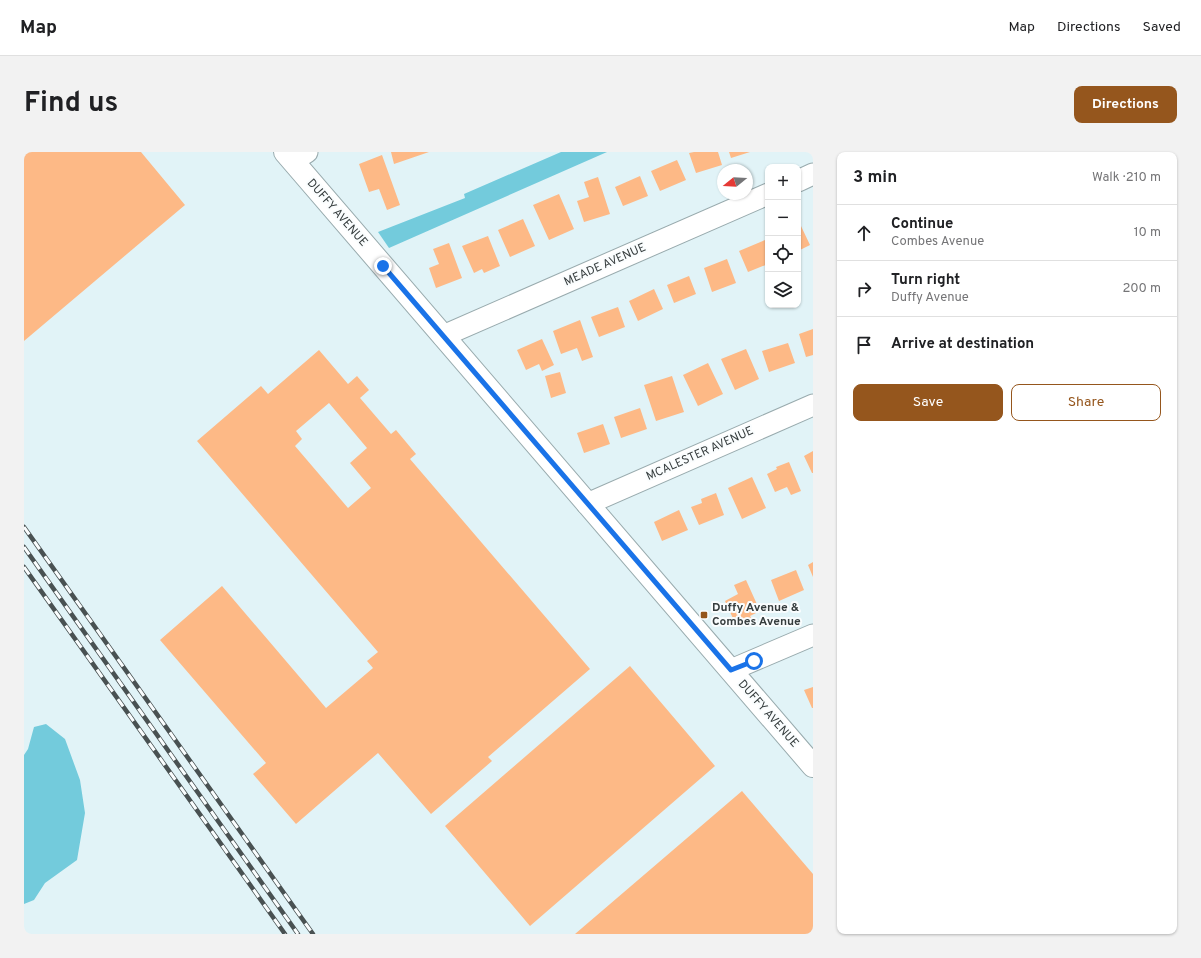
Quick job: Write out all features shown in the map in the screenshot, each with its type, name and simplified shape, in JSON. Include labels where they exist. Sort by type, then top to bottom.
[{"type":"street","name":"DUFFY AVENUE","points":[[295,155],[443,336],[813,766]]},
{"type":"street","points":[[801,180],[813,174]]},
{"type":"street","name":"MEADE AVENUE","points":[[443,336],[765,195]]},
{"type":"street","name":"MCALESTER AVENUE","points":[[587,504],[813,405]]},
{"type":"street","points":[[731,670],[813,635]]},
{"type":"shaded area","points":[[561,152],[607,152],[389,248],[378,232],[465,198],[464,194]]},
{"type":"shaded area","points":[[46,724],[65,739],[80,780],[85,813],[77,860],[45,883],[34,900],[24,904],[24,755],[28,749],[34,727]]},
{"type":"building","points":[[24,152],[141,152],[185,205],[24,341]]},
{"type":"building","points":[[391,152],[429,152],[394,164]]},
{"type":"building","points":[[718,152],[722,164],[717,164],[717,167],[696,173],[689,153]]},
{"type":"building","points":[[729,152],[750,152],[731,158]]},
{"type":"building","points":[[382,155],[400,205],[387,210],[379,189],[369,192],[359,164]]},
{"type":"building","points":[[677,160],[686,180],[660,191],[651,171]]},
{"type":"building","points":[[640,176],[648,196],[623,206],[615,187]]},
{"type":"building","points":[[598,177],[610,214],[584,222],[577,201],[589,197],[584,182]]},
{"type":"building","points":[[559,194],[574,229],[549,240],[533,205]]},
{"type":"building","points":[[523,219],[535,246],[510,257],[498,230]]},
{"type":"building","points":[[801,226],[810,245],[801,250]]},
{"type":"building","points":[[488,236],[500,266],[484,273],[482,269],[474,273],[462,246]]},
{"type":"building","points":[[765,240],[765,265],[748,272],[739,251]]},
{"type":"building","points":[[449,243],[462,278],[436,288],[429,268],[439,264],[433,249]]},
{"type":"building","points":[[727,259],[736,283],[712,292],[704,268]]},
{"type":"building","points":[[689,276],[696,294],[674,303],[667,285]]},
{"type":"building","points":[[654,289],[663,309],[638,321],[629,301]]},
{"type":"building","points":[[618,307],[625,327],[599,337],[591,317]]},
{"type":"building","points":[[580,320],[593,357],[582,361],[577,348],[561,354],[553,331]]},
{"type":"building","points":[[813,329],[813,355],[806,357],[799,334]]},
{"type":"building","points":[[542,339],[554,365],[542,371],[539,364],[526,370],[517,350]]},
{"type":"building","points":[[788,343],[795,363],[769,372],[762,351]]},
{"type":"building","points":[[746,349],[759,379],[735,390],[721,359]]},
{"type":"building","points":[[319,350],[348,384],[357,376],[369,390],[360,398],[391,434],[396,430],[416,454],[410,459],[590,669],[488,757],[492,761],[431,814],[378,753],[296,824],[253,774],[266,763],[160,640],[222,586],[326,708],[373,668],[367,661],[378,652],[197,441],[261,386],[268,394]],"holes":[[[329,403],[367,448],[350,463],[371,488],[348,508],[295,446],[302,439],[296,431]]]},
{"type":"building","points":[[708,363],[723,394],[698,406],[683,375]]},
{"type":"building","points":[[560,372],[566,393],[551,398],[545,376]]},
{"type":"building","points":[[672,376],[684,412],[656,421],[644,385]]},
{"type":"building","points":[[640,408],[647,429],[621,438],[614,417]]},
{"type":"building","points":[[603,424],[610,444],[584,453],[577,433]]},
{"type":"building","points":[[813,451],[813,473],[812,473],[804,456]]},
{"type":"building","points":[[789,462],[801,491],[791,495],[787,487],[775,492],[767,474],[777,469],[776,467]]},
{"type":"building","points":[[752,477],[766,508],[742,519],[728,488]]},
{"type":"building","points":[[716,493],[724,515],[699,525],[691,507],[702,503],[701,499]]},
{"type":"building","points":[[679,510],[688,530],[662,541],[654,522]]},
{"type":"building","points":[[813,562],[813,577],[808,565]]},
{"type":"building","points":[[796,570],[804,590],[779,601],[771,580]]},
{"type":"building","points":[[746,580],[760,611],[750,616],[753,620],[737,627],[725,601],[738,594],[734,585]]},
{"type":"building","points":[[630,666],[715,766],[530,926],[445,826]]},
{"type":"building","points":[[813,687],[813,708],[812,708],[804,690]]},
{"type":"building","points":[[742,791],[813,874],[813,934],[575,934]]},
{"type":"railway","points":[[24,527],[313,934]]},
{"type":"railway","points":[[24,547],[298,934]]},
{"type":"railway","points":[[24,567],[285,934]]},
{"type":"place","name":"Duffy Avenue & Combes Avenue","points":[[704,615]]},
{"type":"route","points":[[383,266],[731,670],[754,661]]}]
